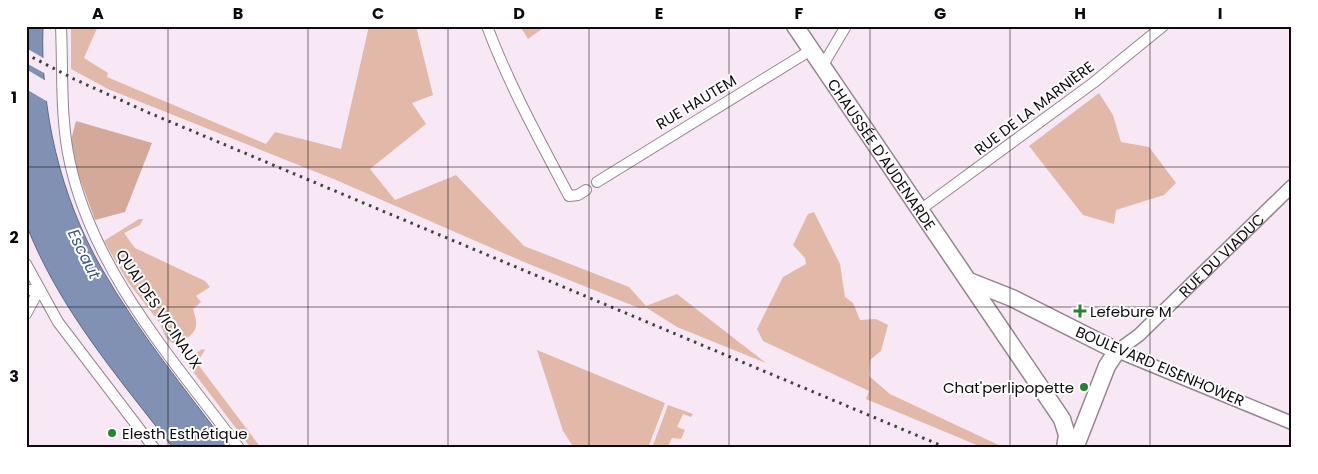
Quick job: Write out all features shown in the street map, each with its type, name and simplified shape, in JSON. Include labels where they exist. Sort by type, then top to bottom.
[{"type":"main road","name":"CHAUSSÉE D'AUDENARDE","points":[[795,26],[1062,419]]},
{"type":"main road","points":[[969,281],[1002,294]]},
{"type":"main road","name":"BOULEVARD EISENHOWER","points":[[1002,294],[1117,351]]},
{"type":"main road","name":"RUE DU VIADUC","points":[[1075,448],[1107,366],[1117,351]]},
{"type":"main road","points":[[1062,419],[1069,423],[1085,422]]},
{"type":"main road","points":[[1062,419],[1067,435],[1065,448]]},
{"type":"street","name":"QUAI DES VICINAUX","points":[[61,26],[69,161],[85,214],[101,248],[126,292],[240,448]]},
{"type":"street","points":[[487,26],[498,57],[569,196],[578,196],[586,190]]},
{"type":"street","points":[[823,65],[846,26]]},
{"type":"street","name":"RUE DE LA MARNIÈRE","points":[[920,210],[1093,83],[1163,26]]},
{"type":"street","name":"RUE HAUTEM","points":[[597,182],[811,50]]},
{"type":"street","name":"RUE DU VIADUC","points":[[1117,351],[1139,335],[1292,186]]},
{"type":"street","points":[[26,264],[58,322],[154,448]]},
{"type":"street","points":[[26,280],[39,290]]},
{"type":"street","points":[[26,290],[39,290]]},
{"type":"street","points":[[26,314],[39,290]]},
{"type":"street","points":[[990,312],[995,296],[1002,294]]},
{"type":"street","name":"BOULEVARD EISENHOWER","points":[[1117,351],[1292,422]]},
{"type":"shaded area","points":[[71,26],[98,26],[84,58],[108,73],[107,77],[266,144],[275,132],[341,149],[369,26],[416,26],[433,95],[412,103],[426,124],[370,169],[395,200],[456,175],[524,246],[629,287],[646,306],[677,294],[766,363],[677,327],[647,308],[639,308],[524,262],[336,180],[108,89],[71,69]]},
{"type":"shaded area","points":[[520,26],[546,26],[528,39]]},
{"type":"shaded area","points":[[1099,93],[1113,115],[1121,142],[1149,147],[1176,183],[1164,195],[1116,210],[1114,224],[1083,215],[1029,146]]},
{"type":"shaded area","points":[[76,121],[152,143],[125,212],[95,220],[78,173],[71,140]]},
{"type":"shaded area","points":[[814,212],[840,264],[845,297],[853,303],[860,320],[876,319],[888,325],[881,351],[870,360],[869,376],[890,394],[1005,448],[984,448],[866,399],[869,391],[763,341],[757,329],[783,277],[806,264],[805,258],[793,245],[808,214]]},
{"type":"shaded area","points":[[139,219],[143,219],[140,225],[124,233],[135,248],[205,281],[210,287],[196,296],[201,302],[193,309],[196,321],[194,332],[180,342],[172,343],[166,338],[159,322],[128,282],[104,241]]},
{"type":"shaded area","points":[[202,349],[205,350],[197,363],[261,448],[251,448],[188,365],[190,358]]},
{"type":"shaded area","points":[[537,350],[665,403],[648,448],[574,448],[563,431]]},
{"type":"shaded area","points":[[668,405],[693,414],[691,417],[683,414],[677,427],[685,430],[681,439],[672,438],[667,448],[652,448]]},
{"type":"water","name":"Escaut","points":[[26,26],[43,26],[43,58],[49,121],[64,182],[87,241],[131,315],[229,448],[173,448],[91,341],[55,285],[40,255],[26,224]]},
{"type":"pier","points":[[26,48],[45,59],[46,74],[26,63]]},
{"type":"pier","points":[[26,69],[46,81],[48,102],[26,89]]},
{"type":"railway","points":[[26,54],[74,79],[147,112],[947,448]]},
{"type":"place","name":"Lefebure M","points":[[1080,311]]},
{"type":"place","name":"Chat'perlipopette","points":[[1084,387]]},
{"type":"place","name":"Elesth Esthétique","points":[[112,433]]}]
